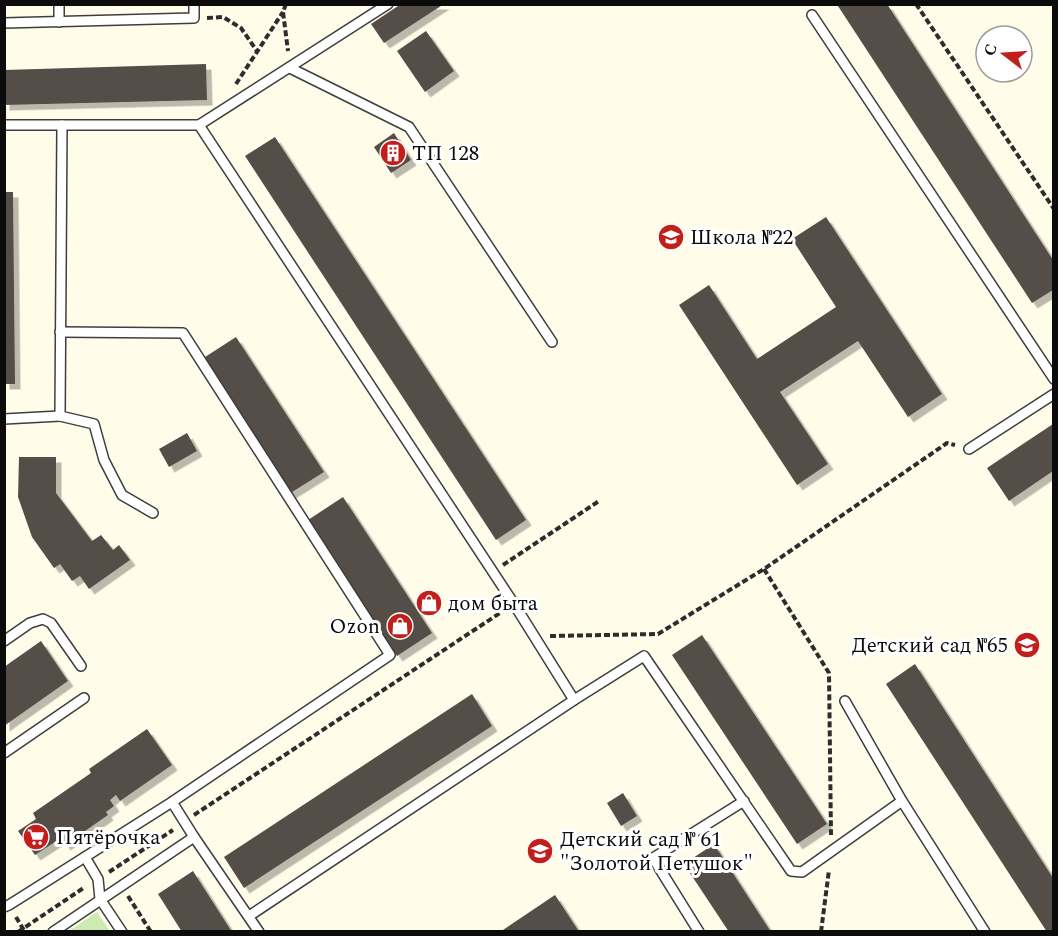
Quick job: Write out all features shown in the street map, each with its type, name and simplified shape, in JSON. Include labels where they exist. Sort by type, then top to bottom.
[{"type":"lane","points":[[59,4],[60,22]]},
{"type":"lane","points":[[4,23],[194,18],[194,4]]},
{"type":"lane","points":[[4,125],[199,125],[388,4]]},
{"type":"lane","points":[[812,15],[1053,379]]},
{"type":"lane","points":[[290,68],[409,127],[552,342]]},
{"type":"lane","points":[[60,416],[62,125]]},
{"type":"lane","points":[[199,125],[514,604],[574,700]]},
{"type":"lane","points":[[4,907],[172,802],[390,655],[183,333],[60,332]]},
{"type":"lane","points":[[969,449],[1053,394]]},
{"type":"lane","points":[[4,418],[60,416],[94,424],[104,460],[122,495],[153,513]]},
{"type":"lane","points":[[4,641],[30,623],[43,619],[51,623],[81,666]]},
{"type":"lane","points":[[249,916],[574,700],[644,657],[791,871],[802,872],[902,801]]},
{"type":"lane","points":[[4,753],[84,698]]},
{"type":"lane","points":[[845,701],[902,801],[985,932]]},
{"type":"lane","points":[[699,932],[653,858],[744,801]]},
{"type":"lane","points":[[172,802],[259,932]]},
{"type":"lane","points":[[53,932],[194,837]]},
{"type":"lane","points":[[85,857],[98,879],[100,899],[122,932]]},
{"type":"path","points":[[232,88],[283,12],[286,4]]},
{"type":"path","points":[[916,4],[1053,209]]},
{"type":"path","points":[[283,12],[290,68]]},
{"type":"path","points":[[194,18],[224,18],[241,28],[257,51]]},
{"type":"path","points":[[534,637],[658,633],[764,569],[947,443],[969,449]]},
{"type":"path","points":[[492,572],[598,501]]},
{"type":"path","points":[[764,569],[829,673],[831,852],[820,932]]},
{"type":"path","points":[[18,932],[514,604]]},
{"type":"path","points":[[121,886],[151,932]]},
{"type":"green space","points":[[97,912],[110,931],[69,931]]},
{"type":"building","points":[[401,4],[444,4],[384,43],[371,24]]},
{"type":"building","points":[[840,4],[887,4],[1053,260],[1053,290],[1032,303],[838,6]]},
{"type":"building","points":[[426,31],[454,71],[425,92],[397,51]]},
{"type":"building","points":[[206,64],[207,100],[4,105],[4,70]]},
{"type":"building","name":"ТП 128","points":[[394,133],[411,160],[391,173],[374,147]]},
{"type":"building","points":[[275,137],[526,520],[496,540],[245,156]]},
{"type":"building","points":[[4,192],[13,192],[15,384],[4,384]]},
{"type":"building","points":[[826,217],[942,394],[908,417],[858,341],[780,392],[828,464],[797,485],[679,305],[709,285],[757,359],[836,307],[792,239]]},
{"type":"building","points":[[236,337],[324,472],[289,494],[202,359]]},
{"type":"building","points":[[1053,424],[1053,471],[1009,501],[987,468]]},
{"type":"building","points":[[187,433],[197,451],[169,467],[159,449]]},
{"type":"building","points":[[19,457],[56,457],[56,493],[92,541],[101,535],[113,550],[119,545],[130,560],[89,589],[80,576],[72,581],[60,564],[54,568],[32,537],[18,497]]},
{"type":"building","points":[[343,497],[432,633],[397,656],[308,520]]},
{"type":"building","points":[[702,635],[827,824],[797,844],[672,655]]},
{"type":"building","points":[[41,641],[68,681],[4,726],[4,667]]},
{"type":"building","points":[[915,664],[1053,878],[1053,932],[1047,932],[886,684]]},
{"type":"building","points":[[472,694],[492,726],[244,888],[224,857]]},
{"type":"building","points":[[147,729],[172,765],[120,801],[116,795],[110,800],[114,806],[106,812],[108,815],[65,845],[61,838],[35,855],[18,831],[36,819],[33,813],[91,773],[89,769]]},
{"type":"building","points":[[623,793],[637,816],[621,826],[607,803]]},
{"type":"building","points":[[714,844],[771,932],[729,932],[684,864]]},
{"type":"building","points":[[193,871],[232,932],[182,932],[158,894]]},
{"type":"building","name":"Детский сад № 61 \"Золотой Петушок\"","points":[[555,895],[578,930],[576,932],[500,932]]},
{"type":"place","name":"ТП 128","points":[[393,153]]},
{"type":"place","name":"Школа №22","points":[[671,237]]},
{"type":"place","name":"дом быта","points":[[429,603]]},
{"type":"place","name":"Ozon","points":[[400,626]]},
{"type":"place","name":"Детский сад №65","points":[[1027,645]]},
{"type":"place","name":"Пятёрочка","points":[[36,837]]},
{"type":"place","name":"Детский сад № 61 \"Золотой Петушок\"","points":[[540,851]]}]
